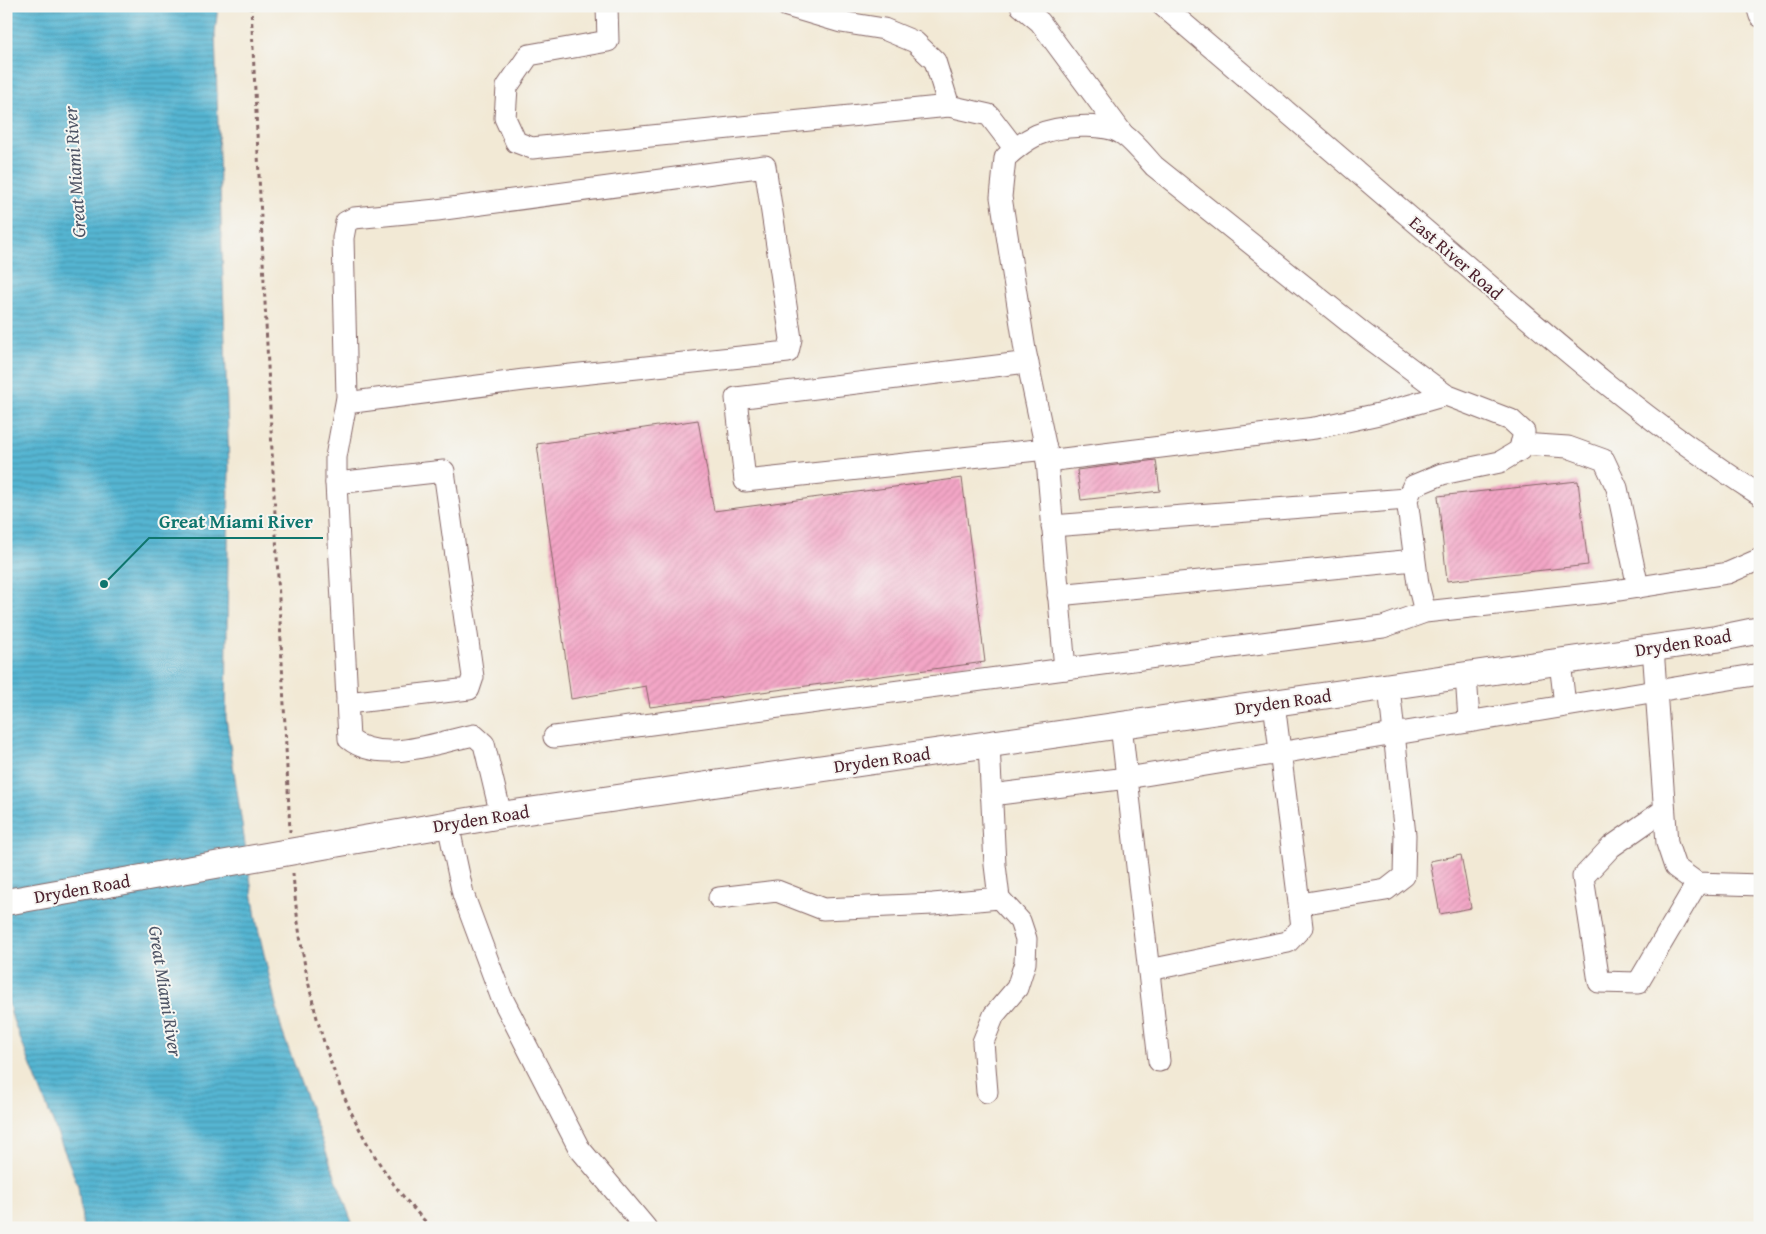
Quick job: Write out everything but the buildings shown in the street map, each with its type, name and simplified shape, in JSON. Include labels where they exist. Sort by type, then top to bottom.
[{"type":"main road","name":"Dryden Road","points":[[6,902],[501,815],[1560,662],[1716,639],[1760,630]]},
{"type":"street","points":[[607,6],[608,41],[530,55],[507,87],[505,118],[516,142],[532,148],[949,106],[989,115],[1015,149]]},
{"type":"street","points":[[787,6],[841,22],[884,29],[915,42],[935,61],[949,106]]},
{"type":"street","points":[[1021,6],[1040,22],[1123,134],[1154,166],[1364,334],[1446,395],[1511,420],[1524,432],[1520,450],[1500,462],[1442,474],[1413,486],[1407,499],[1414,560],[1425,612]]},
{"type":"street","name":"East River Road","points":[[1163,6],[1515,308],[1623,398],[1709,463],[1760,495]]},
{"type":"street","points":[[1758,6],[1760,16]]},
{"type":"street","points":[[1065,669],[1046,455],[1028,362],[1001,197],[1005,158],[1038,134],[1072,127],[1102,127],[1123,134]]},
{"type":"street","points":[[346,403],[524,380],[788,352],[791,339],[765,166],[437,210],[354,218],[346,222],[343,238],[346,403],[336,457],[336,483],[349,739],[360,748],[384,751],[434,746],[474,735],[484,744],[501,815]]},
{"type":"street","points":[[1028,362],[736,398],[745,481],[1046,455],[1315,428],[1379,414],[1446,395]]},
{"type":"street","points":[[1521,444],[1568,448],[1604,460],[1617,488],[1638,587]]},
{"type":"street","points":[[336,483],[444,470],[473,678],[469,689],[347,703]]},
{"type":"street","points":[[1052,526],[1407,499]]},
{"type":"street","points":[[554,737],[1383,627],[1425,612],[1638,587],[1728,573],[1760,559]]},
{"type":"street","points":[[1058,595],[1414,560]]},
{"type":"street","points":[[1653,648],[1667,843],[1674,867],[1697,883],[1760,885]]},
{"type":"street","points":[[1560,662],[1565,705]]},
{"type":"street","points":[[992,795],[1126,778],[1394,732],[1760,674]]},
{"type":"street","points":[[1466,675],[1469,720]]},
{"type":"street","points":[[1300,904],[1386,890],[1404,876],[1405,835],[1389,687]]},
{"type":"street","points":[[1149,970],[1288,942],[1302,927],[1274,703]]},
{"type":"street","points":[[1121,725],[1159,1061]]},
{"type":"street","points":[[987,1092],[983,1042],[994,1015],[1017,988],[1025,955],[1026,939],[1020,921],[999,898],[989,744]]},
{"type":"street","points":[[1664,810],[1611,847],[1583,877],[1599,982],[1638,983],[1697,883]]},
{"type":"street","points":[[448,824],[463,894],[502,996],[579,1148],[646,1228]]},
{"type":"street","points":[[719,898],[777,891],[823,909],[933,904],[999,898]]},
{"type":"path","points":[[251,6],[284,751],[290,836]]},
{"type":"path","points":[[292,864],[306,977],[328,1050],[351,1112],[378,1163],[432,1228]]},
{"type":"water","points":[[6,6],[218,6],[215,33],[229,467],[226,718],[257,924],[282,1031],[354,1228],[83,1228],[78,1186],[13,1020],[6,994]]},
{"type":"place","name":"Great Miami River","points":[[104,584]]}]
